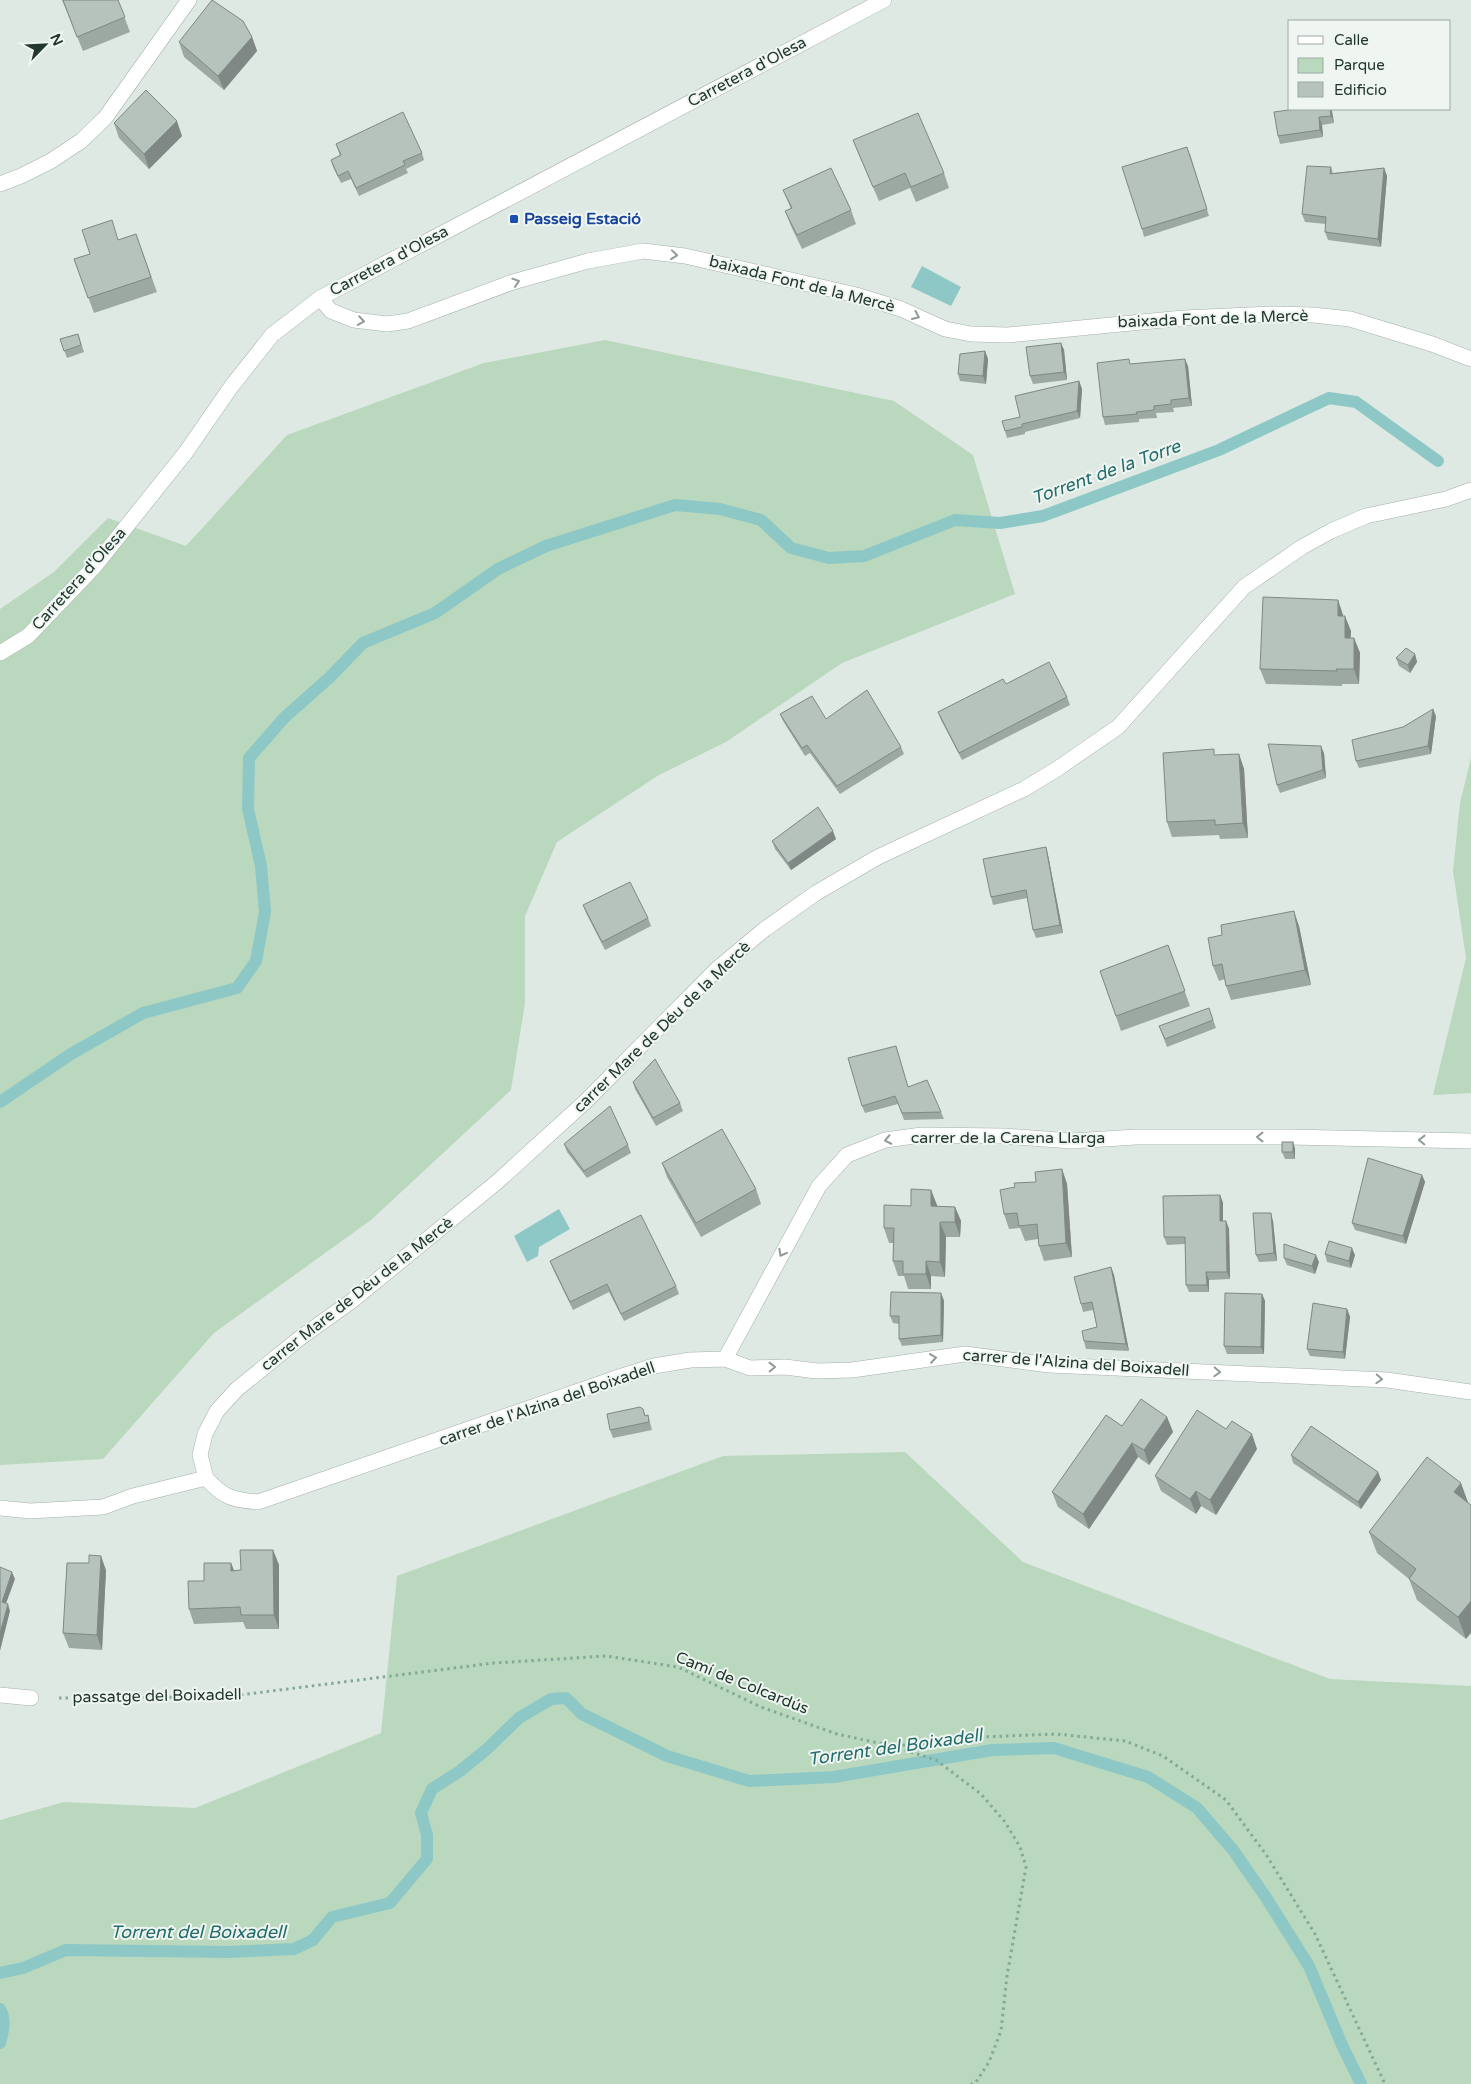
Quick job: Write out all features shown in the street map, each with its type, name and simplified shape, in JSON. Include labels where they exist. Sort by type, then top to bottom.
[{"type":"street","points":[[0,184],[51,161],[81,141],[106,118],[189,0]]},
{"type":"street","name":"Carretera d'Olesa","points":[[0,652],[28,636],[94,567],[186,452],[230,387],[272,335],[320,298],[884,0]]},
{"type":"street","name":"baixada Font de la Mercè","points":[[320,298],[331,311],[354,320],[387,324],[408,321],[513,282],[588,261],[643,252],[685,256],[856,295],[901,309],[945,328],[971,334],[1008,335],[1183,318],[1274,314],[1313,315],[1350,319],[1432,344],[1471,359]]},
{"type":"street","name":"carrer Mare de Déu de la Mercè","points":[[206,1478],[200,1456],[205,1434],[217,1411],[236,1389],[300,1338],[353,1300],[497,1182],[586,1102],[718,969],[765,929],[816,894],[878,857],[1024,790],[1118,727],[1244,587],[1302,547],[1331,531],[1366,516],[1446,499],[1471,490]]},
{"type":"street","name":"carrer de la Carena Llarga","points":[[724,1359],[819,1186],[847,1155],[885,1140],[931,1135],[1004,1136],[1072,1141],[1136,1137],[1261,1137],[1471,1141]]},
{"type":"street","name":"carrer de l'Alzina del Boixadell","points":[[206,1478],[217,1491],[236,1500],[258,1502],[616,1378],[654,1366],[690,1360],[724,1359],[750,1368],[784,1367],[817,1371],[852,1370],[965,1354],[1049,1365],[1387,1380],[1471,1392]]},
{"type":"street","points":[[0,1508],[30,1511],[103,1507],[133,1496],[206,1478]]},
{"type":"street","points":[[0,1695],[31,1698]]},
{"type":"path","name":"Camí de Colcardús","points":[[314,1687],[494,1663],[606,1656],[678,1667],[761,1707],[837,1734],[892,1746],[936,1760],[981,1794],[1005,1822],[1020,1847],[1026,1867],[1001,2031],[989,2062],[976,2082],[971,2084]]},
{"type":"path","name":"passatge del Boixadell","points":[[31,1698],[224,1697],[314,1687]]},
{"type":"path","points":[[892,1746],[980,1737],[1056,1734],[1125,1741],[1163,1756],[1226,1800],[1267,1856],[1315,1934],[1385,2084]]},
{"type":"green space","points":[[605,340],[894,401],[973,455],[1015,594],[842,663],[726,742],[659,775],[557,842],[525,916],[525,1003],[511,1090],[371,1220],[214,1333],[103,1459],[0,1465],[0,609],[54,572],[108,518],[186,546],[287,435],[484,363]]},
{"type":"green space","points":[[1471,758],[1471,1093],[1433,1095],[1466,958],[1453,871],[1460,803]]},
{"type":"green space","points":[[905,1452],[1023,1562],[1330,1679],[1471,1686],[1471,2084],[0,2084],[0,1820],[64,1802],[195,1808],[381,1733],[397,1576],[723,1456]]},
{"type":"water","points":[[922,266],[961,287],[951,306],[911,287]]},
{"type":"water","points":[[559,1209],[570,1229],[539,1247],[538,1256],[527,1262],[514,1236]]},
{"type":"building","points":[[63,0],[118,0],[125,17],[77,37]]},
{"type":"building","points":[[212,0],[243,21],[252,37],[218,76],[179,42]]},
{"type":"building","points":[[146,90],[177,121],[144,154],[114,123]]},
{"type":"building","points":[[1330,110],[1331,116],[1319,117],[1320,130],[1278,136],[1274,112]]},
{"type":"building","points":[[403,112],[422,153],[403,161],[405,165],[356,188],[348,171],[338,176],[331,160],[341,155],[336,144]]},
{"type":"building","points":[[918,113],[944,173],[911,187],[905,173],[873,187],[853,140]]},
{"type":"building","points":[[1187,147],[1207,209],[1142,229],[1122,167]]},
{"type":"building","points":[[1307,166],[1331,167],[1330,174],[1384,168],[1378,239],[1325,232],[1326,217],[1302,214]]},
{"type":"building","points":[[831,168],[851,210],[797,235],[785,211],[792,208],[783,190]]},
{"type":"building","points":[[112,220],[118,240],[136,234],[151,277],[88,298],[74,259],[90,254],[82,230]]},
{"type":"building","points":[[78,334],[81,345],[64,351],[60,339]]},
{"type":"building","points":[[1061,343],[1064,372],[1030,376],[1026,347]]},
{"type":"building","points":[[985,351],[983,376],[958,374],[960,354]]},
{"type":"building","points":[[1129,359],[1130,364],[1185,359],[1189,398],[1171,400],[1171,404],[1154,406],[1154,410],[1136,412],[1137,414],[1103,417],[1097,363]]},
{"type":"building","points":[[1079,381],[1077,411],[1022,424],[1022,427],[1005,431],[1002,421],[1020,417],[1015,396]]},
{"type":"building","points":[[1263,597],[1338,600],[1338,616],[1345,616],[1345,638],[1354,638],[1354,669],[1336,669],[1337,671],[1260,669]]},
{"type":"building","points":[[1406,648],[1415,654],[1408,665],[1396,658]]},
{"type":"building","points":[[1049,662],[1067,697],[959,753],[938,712],[1003,679],[1006,684]]},
{"type":"building","points":[[867,690],[901,747],[837,786],[807,745],[802,748],[780,714],[812,696],[826,719]]},
{"type":"building","points":[[1433,709],[1428,746],[1356,761],[1352,740],[1403,727]]},
{"type":"building","points":[[1268,744],[1321,746],[1323,770],[1277,785]]},
{"type":"building","points":[[1214,749],[1214,755],[1239,754],[1243,823],[1215,825],[1215,820],[1167,822],[1163,753]]},
{"type":"building","points":[[818,807],[833,831],[788,863],[772,841]]},
{"type":"building","points":[[1046,847],[1060,925],[1033,930],[1026,890],[991,897],[983,859]]},
{"type":"building","points":[[630,882],[648,918],[602,942],[583,905]]},
{"type":"building","points":[[1294,911],[1305,970],[1226,986],[1222,964],[1213,966],[1208,938],[1222,935],[1221,925]]},
{"type":"building","points":[[1168,945],[1185,991],[1116,1016],[1100,971]]},
{"type":"building","points":[[1209,1008],[1213,1020],[1165,1039],[1159,1026]]},
{"type":"building","points":[[896,1046],[908,1087],[927,1080],[941,1112],[902,1113],[895,1096],[862,1106],[848,1058]]},
{"type":"building","points":[[655,1059],[680,1103],[653,1118],[633,1082]]},
{"type":"building","points":[[610,1106],[628,1145],[584,1171],[564,1144]]},
{"type":"building","points":[[722,1129],[756,1189],[696,1223],[662,1163]]},
{"type":"building","points":[[1282,1142],[1293,1142],[1293,1152],[1282,1152]]},
{"type":"building","points":[[1368,1158],[1422,1175],[1403,1236],[1352,1223]]},
{"type":"building","points":[[1062,1169],[1066,1243],[1039,1246],[1037,1224],[1019,1226],[1017,1213],[1004,1214],[1000,1190],[1015,1187],[1014,1183],[1036,1182],[1035,1172]]},
{"type":"building","points":[[911,1189],[931,1190],[931,1206],[955,1207],[955,1222],[940,1222],[940,1262],[926,1261],[926,1274],[903,1274],[903,1261],[893,1261],[894,1228],[884,1228],[884,1205],[911,1206]]},
{"type":"building","points":[[1220,1195],[1220,1221],[1226,1221],[1227,1272],[1206,1272],[1207,1285],[1186,1285],[1185,1237],[1164,1237],[1163,1196]]},
{"type":"building","points":[[1253,1213],[1271,1213],[1274,1253],[1256,1255]]},
{"type":"building","points":[[641,1215],[676,1286],[621,1314],[607,1284],[570,1302],[550,1261]]},
{"type":"building","points":[[1329,1241],[1352,1248],[1349,1261],[1325,1254]]},
{"type":"building","points":[[1284,1244],[1316,1255],[1312,1266],[1284,1258]]},
{"type":"building","points":[[1111,1267],[1126,1344],[1084,1341],[1082,1331],[1097,1327],[1092,1302],[1081,1304],[1074,1277]]},
{"type":"building","points":[[891,1292],[941,1293],[941,1335],[899,1339],[899,1316],[890,1316]]},
{"type":"building","points":[[1225,1293],[1262,1294],[1261,1347],[1224,1346]]},
{"type":"building","points":[[1313,1303],[1347,1309],[1343,1352],[1307,1349]]},
{"type":"building","points":[[1141,1399],[1167,1417],[1144,1450],[1132,1443],[1083,1514],[1052,1492],[1106,1415],[1122,1426]]},
{"type":"building","points":[[640,1407],[643,1409],[645,1416],[648,1415],[649,1422],[610,1430],[607,1414]]},
{"type":"building","points":[[1197,1410],[1226,1429],[1232,1421],[1252,1434],[1210,1500],[1196,1491],[1190,1499],[1155,1476]]},
{"type":"building","points":[[1311,1426],[1378,1472],[1358,1502],[1291,1455]]},
{"type":"building","points":[[1427,1457],[1461,1483],[1454,1492],[1471,1505],[1471,1601],[1458,1617],[1409,1579],[1416,1569],[1369,1532]]},
{"type":"building","points":[[240,1550],[273,1550],[274,1615],[241,1615],[240,1607],[189,1609],[188,1581],[204,1581],[204,1563],[231,1563],[231,1571],[241,1570]]},
{"type":"building","points":[[89,1555],[101,1556],[97,1635],[63,1633],[67,1563],[89,1563]]},
{"type":"building","points":[[0,1567],[12,1572],[2,1602],[8,1604],[0,1633]]},
{"type":"waterway","name":"Torrent de la Torre","points":[[0,1102],[71,1054],[143,1013],[237,988],[256,961],[265,912],[261,866],[248,809],[249,758],[284,718],[330,677],[363,643],[435,613],[498,569],[546,546],[675,505],[720,509],[761,520],[791,548],[829,558],[864,556],[955,520],[1000,523],[1043,516],[1219,450],[1329,398],[1356,402],[1438,461]]},
{"type":"waterway","name":"Torrent del Boixadell","points":[[0,1973],[23,1968],[66,1950],[229,1952],[294,1949],[313,1940],[332,1917],[390,1903],[427,1859],[427,1835],[421,1813],[432,1789],[460,1771],[487,1749],[519,1718],[551,1699],[566,1698],[582,1714],[667,1756],[749,1781],[834,1777],[992,1750],[1054,1748],[1148,1777],[1197,1808],[1233,1850],[1265,1896],[1309,1966],[1342,2045],[1361,2084]]},
{"type":"waterway","points":[[0,2009],[3,2021],[0,2043]]},
{"type":"place","name":"Passeig Estació","points":[[514,219]]}]
